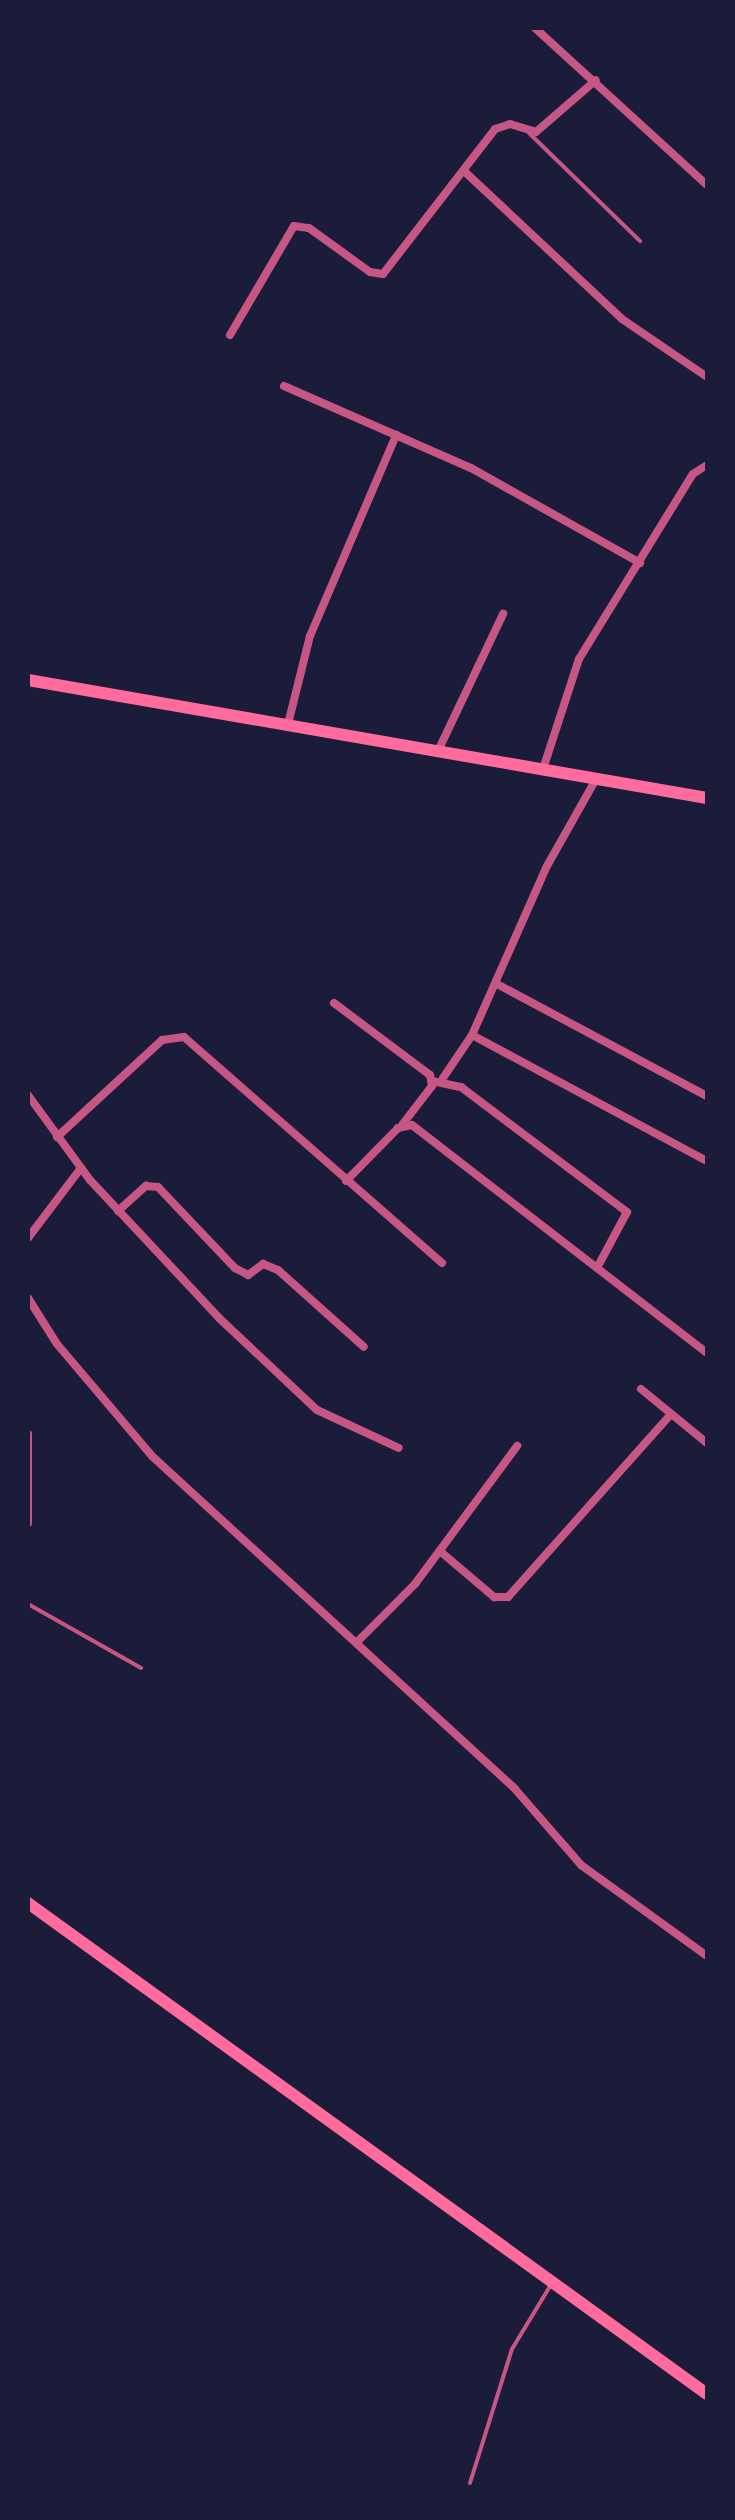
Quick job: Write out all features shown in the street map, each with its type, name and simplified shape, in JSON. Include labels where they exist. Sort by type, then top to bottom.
[{"type":"main road","points":[[28,680],[707,798]]},
{"type":"main road","points":[[28,1903],[707,2394]]},
{"type":"street","points":[[535,28],[596,80],[707,185]]},
{"type":"street","points":[[230,335],[294,226],[318,232],[370,272],[383,274],[502,125],[529,133],[596,80]]},
{"type":"street","points":[[464,171],[622,319],[707,377]]},
{"type":"street","points":[[284,386],[396,435],[548,508],[640,563]]},
{"type":"street","points":[[288,724],[310,636],[396,435]]},
{"type":"street","points":[[543,769],[579,659],[693,474],[707,465]]},
{"type":"street","points":[[438,751],[503,614]]},
{"type":"street","points":[[346,1181],[402,1125],[432,1081],[443,1078],[472,1035],[547,866],[596,779]]},
{"type":"street","points":[[497,984],[707,1096]]},
{"type":"street","points":[[334,1003],[432,1081]]},
{"type":"street","points":[[57,1137],[173,1035],[200,1048],[346,1181],[442,1263]]},
{"type":"street","points":[[472,1035],[707,1161]]},
{"type":"street","points":[[443,1078],[627,1212],[598,1266]]},
{"type":"street","points":[[28,1095],[81,1168],[118,1211],[317,1410],[399,1448]]},
{"type":"street","points":[[402,1125],[423,1133],[707,1353]]},
{"type":"street","points":[[28,1238],[81,1168]]},
{"type":"street","points":[[118,1211],[146,1186],[158,1187],[235,1268],[248,1275],[263,1264],[278,1270],[364,1347]]},
{"type":"street","points":[[28,1298],[57,1344],[153,1457],[515,1789],[581,1865],[707,1956]]},
{"type":"street","points":[[641,1389],[707,1443]]},
{"type":"street","points":[[441,1552],[494,1597],[508,1597],[671,1414]]},
{"type":"street","points":[[28,1434],[28,1523]]},
{"type":"street","points":[[357,1642],[441,1552],[517,1446]]},
{"type":"lane","points":[[529,133],[640,241]]},
{"type":"lane","points":[[28,1604],[141,1668]]},
{"type":"lane","points":[[470,2483],[521,2326],[553,2282]]}]
